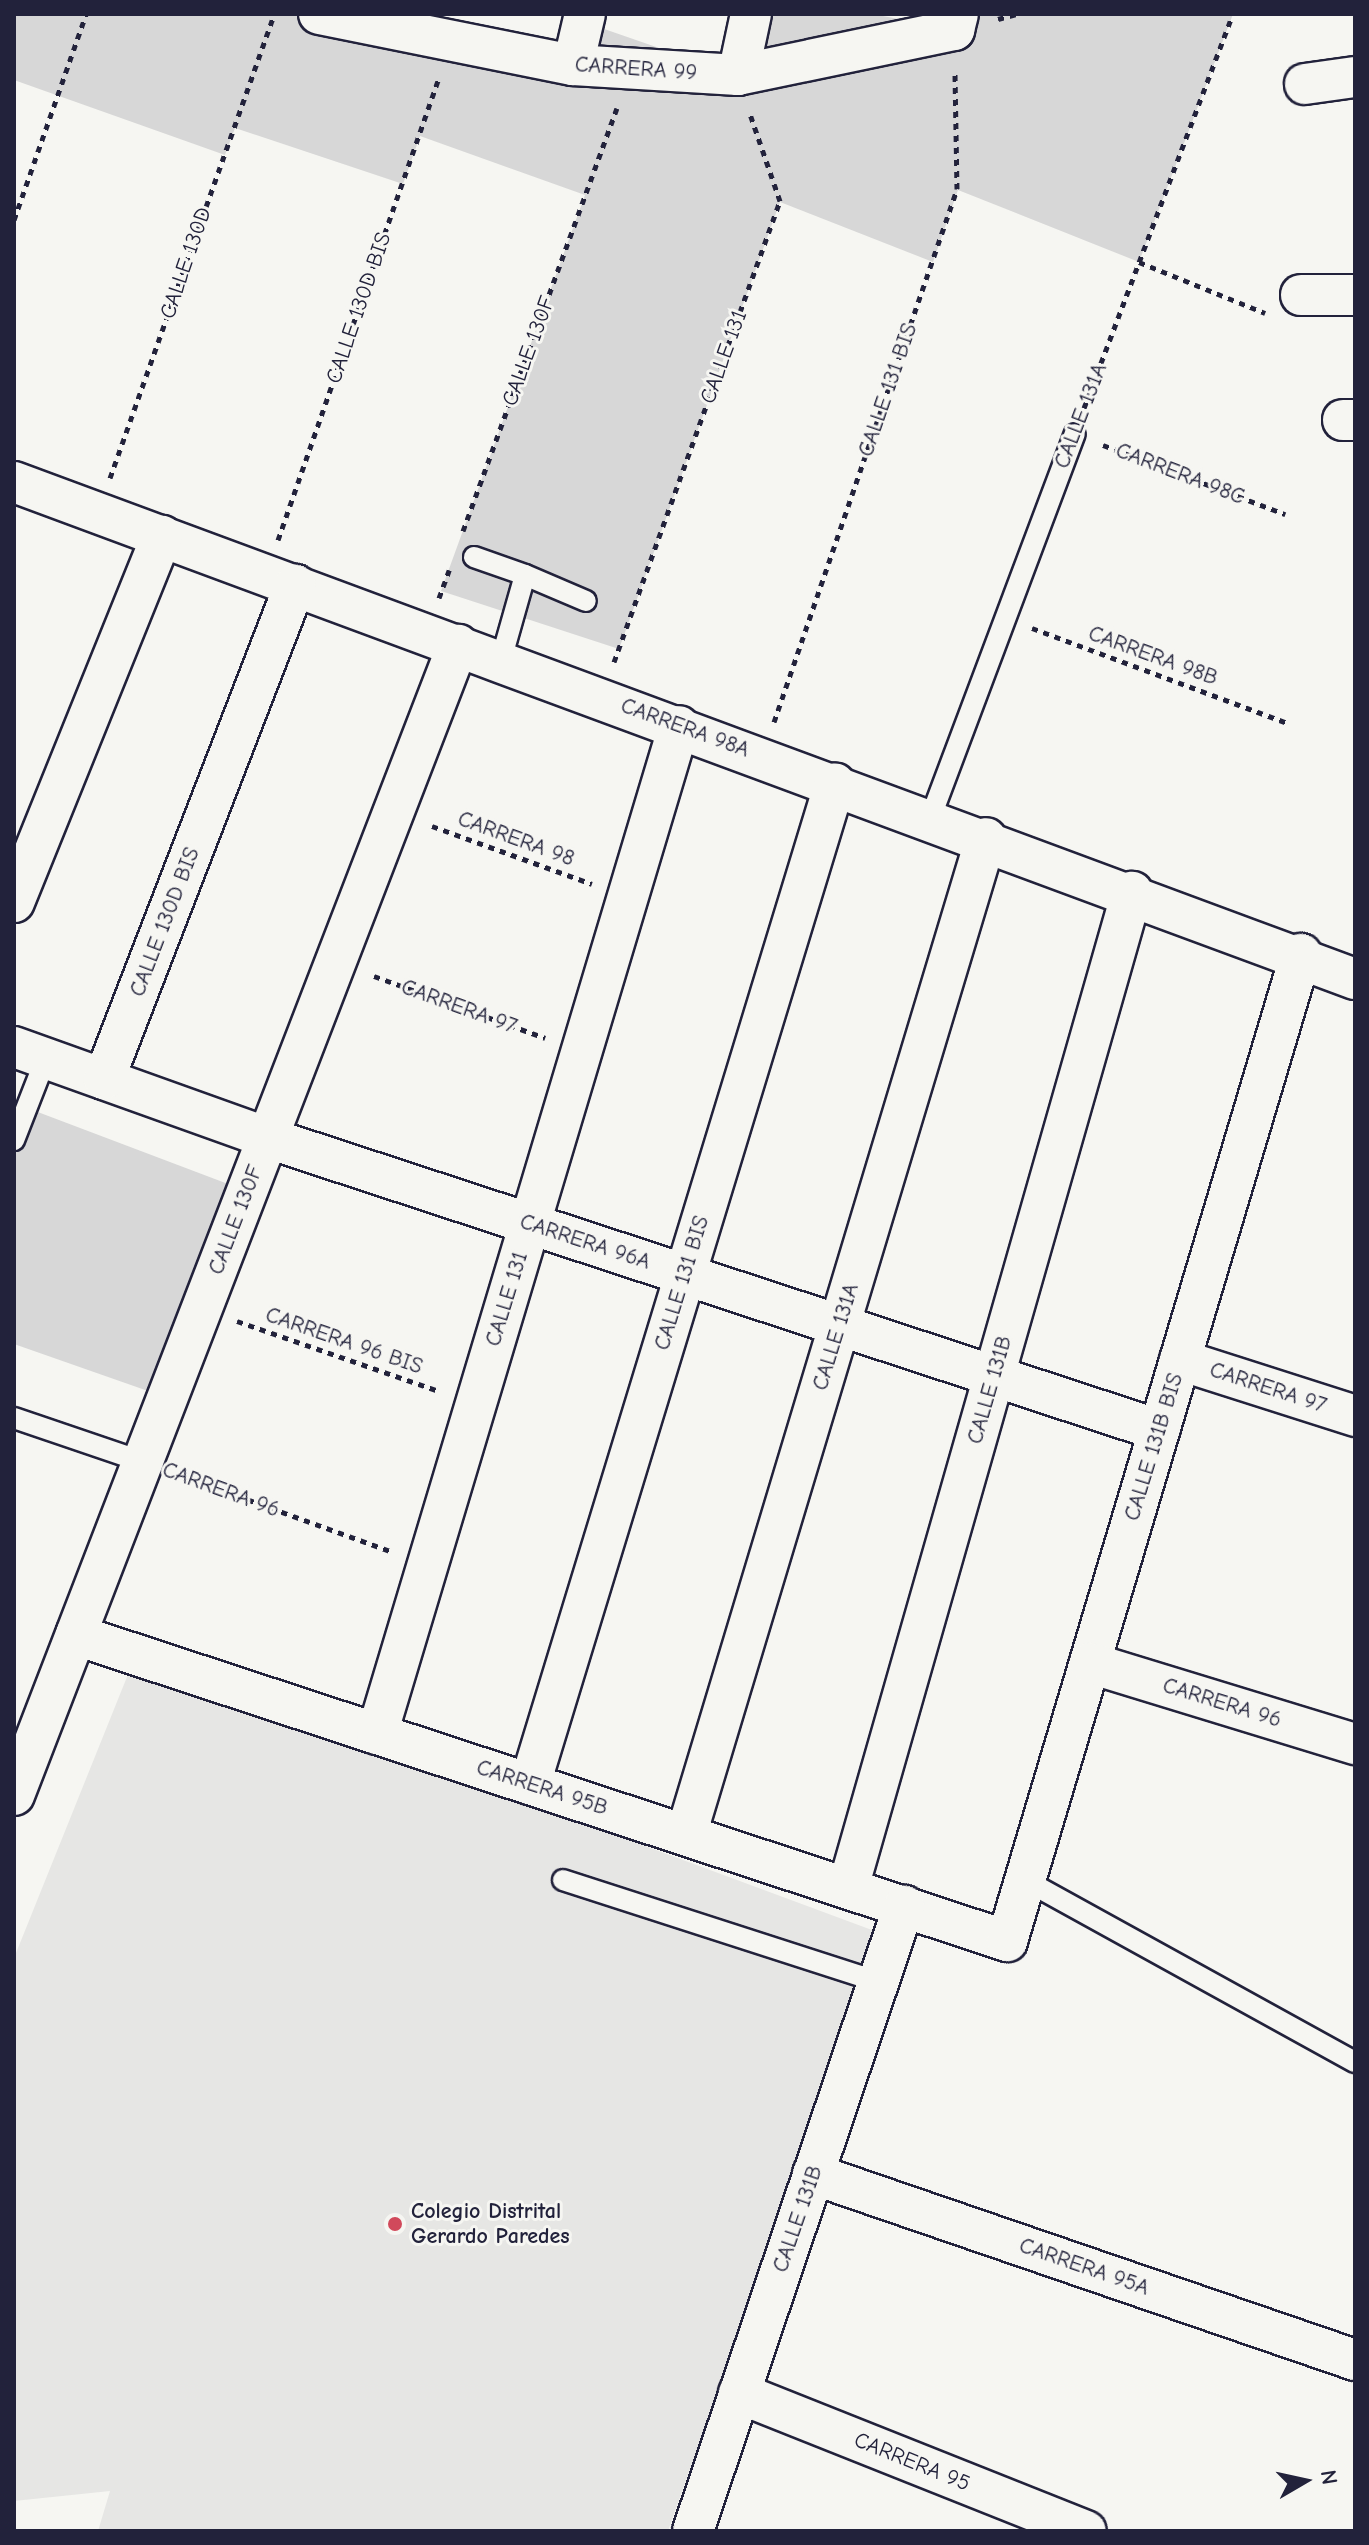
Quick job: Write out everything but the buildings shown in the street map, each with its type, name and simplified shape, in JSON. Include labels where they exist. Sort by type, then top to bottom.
[{"type":"street","name":"CARRERA 99","points":[[319,14],[394,21],[452,41],[573,65],[738,75],[956,22]]},
{"type":"street","points":[[573,65],[585,14]]},
{"type":"street","points":[[738,75],[751,14]]},
{"type":"street","points":[[1305,84],[1355,77]]},
{"type":"street","points":[[1286,305],[1355,295]]},
{"type":"street","name":"CARRERA 98A","points":[[14,482],[1301,954],[1355,979]]},
{"type":"street","points":[[14,902],[162,536]]},
{"type":"street","name":"CALLE 130D BIS","points":[[104,1079],[281,580]]},
{"type":"street","name":"CALLE 130F","points":[[14,1795],[29,1712],[76,1635],[336,962],[394,811],[442,639]]},
{"type":"street","name":"CALLE 131","points":[[377,1734],[679,726]]},
{"type":"street","name":"CALLE 131 BIS","points":[[530,1784],[835,783]]},
{"type":"street","name":"CALLE 131A","points":[[686,1835],[986,838]]},
{"type":"street","name":"CALLE 131B","points":[[848,1888],[1132,892]]},
{"type":"street","name":"CALLE 131B BIS","points":[[1007,1941],[1301,954]]},
{"type":"street","name":"CARRERA 96A","points":[[30,1052],[268,1138],[1159,1430]]},
{"type":"street","name":"CARRERA 97","points":[[1180,1360],[1355,1416]]},
{"type":"street","name":"CARRERA 95B","points":[[76,1635],[1007,1941]]},
{"type":"street","name":"CARRERA 96","points":[[1090,1663],[1355,1744]]},
{"type":"street","name":"CALLE 131B","points":[[693,2531],[904,1906]]},
{"type":"street","name":"CARRERA 95A","points":[[813,2174],[1355,2360]]},
{"type":"street","name":"CARRERA 95","points":[[739,2393],[1085,2531]]},
{"type":"lane","name":"CALLE 131A","points":[[930,819],[1075,434]]},
{"type":"lane","points":[[466,552],[586,601]]},
{"type":"lane","points":[[501,660],[525,575]]},
{"type":"lane","points":[[14,1140],[30,1052]]},
{"type":"lane","name":"CARRERA 96","points":[[14,1418],[143,1462]]},
{"type":"lane","points":[[563,1880],[878,1982]]},
{"type":"lane","points":[[1025,1880],[1355,2062]]},
{"type":"path","points":[[14,220],[86,14]]},
{"type":"path","name":"CALLE 130D","points":[[98,512],[274,14]]},
{"type":"path","name":"CALLE 131A","points":[[1075,434],[1233,14]]},
{"type":"path","name":"CALLE 131 BIS","points":[[762,756],[957,189],[956,22]]},
{"type":"path","name":"CALLE 130D BIS","points":[[281,580],[452,41]]},
{"type":"path","name":"CALLE 130F","points":[[466,552],[631,70]]},
{"type":"path","name":"CALLE 131","points":[[601,697],[780,201],[738,75]]},
{"type":"path","points":[[1139,262],[1286,305]]},
{"type":"path","name":"CARRERA 98C","points":[[1075,434],[1285,514]]},
{"type":"path","points":[[442,639],[452,562]]},
{"type":"path","name":"CARRERA 98B","points":[[1005,618],[1290,724]]},
{"type":"path","name":"CARRERA 98","points":[[394,811],[628,897]]},
{"type":"path","name":"CARRERA 97","points":[[336,962],[582,1051]]},
{"type":"path","name":"CARRERA 96 BIS","points":[[202,1309],[476,1404]]},
{"type":"path","name":"CARRERA 96","points":[[143,1462],[428,1564]]},
{"type":"shaded area","points":[[14,14],[320,14],[573,65],[584,22],[737,75],[751,14],[873,14],[954,30],[958,14],[1233,14],[1139,262],[958,190],[933,262],[780,202],[619,649],[441,591],[585,195],[420,136],[403,184],[235,128],[225,155],[14,80]]},
{"type":"shaded area","points":[[14,1103],[236,1187],[148,1391],[14,1344]]},
{"type":"shaded area","name":"Colegio Distrital Gerardo Paredes","points":[[135,1657],[880,1933],[668,2531],[98,2531],[110,2491],[14,2501],[14,1958]]},
{"type":"place","name":"Colegio Distrital Gerardo Paredes","points":[[395,2224]]}]
